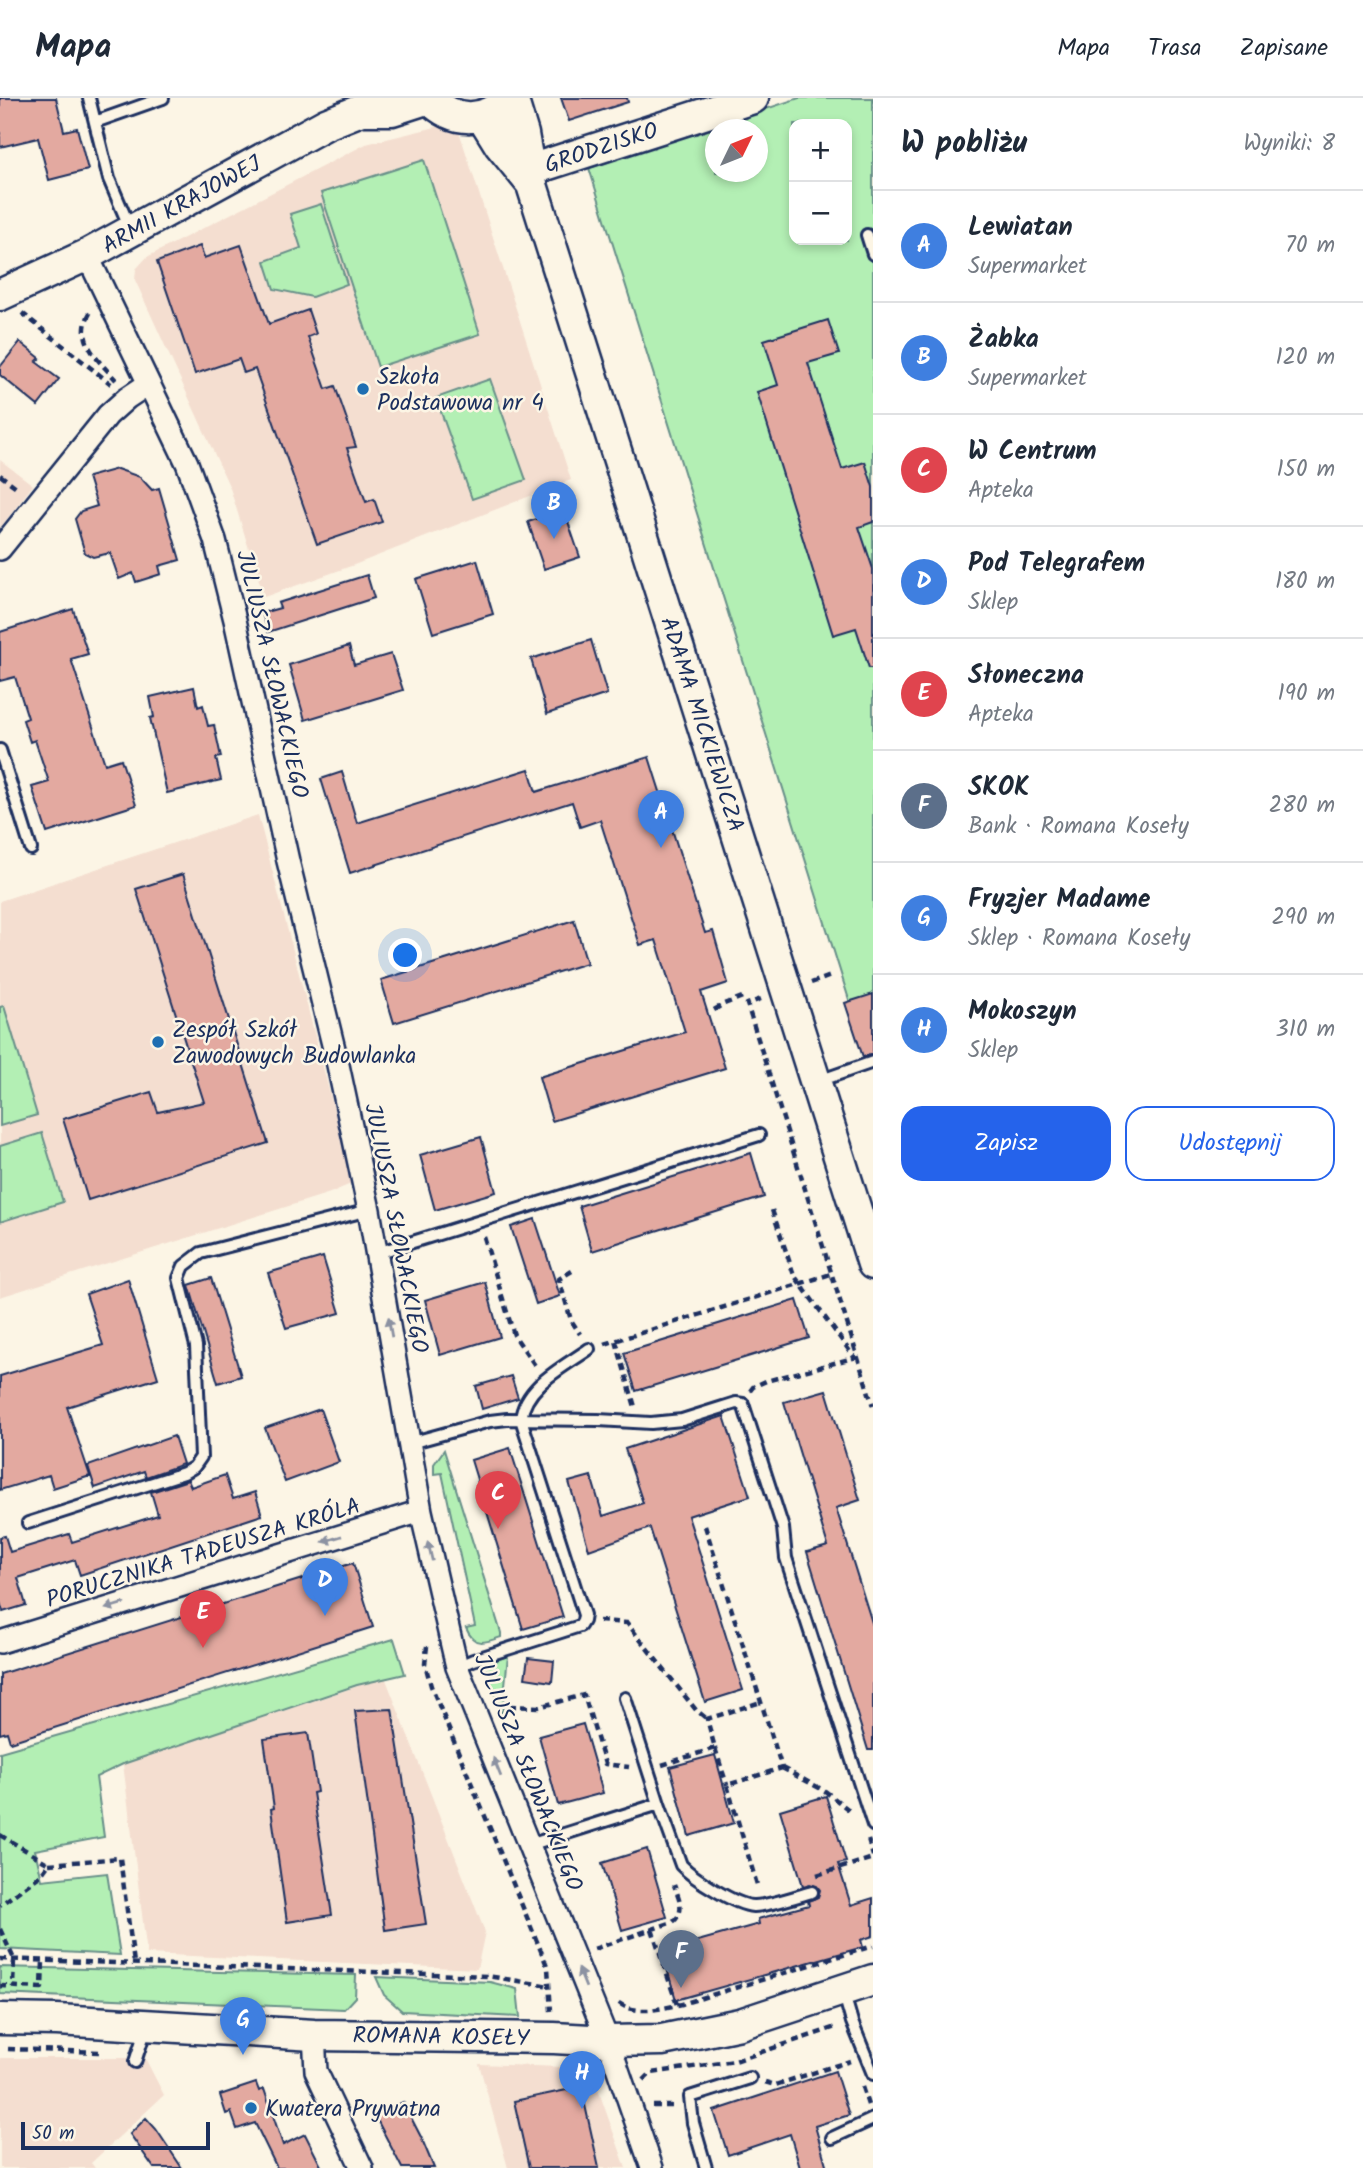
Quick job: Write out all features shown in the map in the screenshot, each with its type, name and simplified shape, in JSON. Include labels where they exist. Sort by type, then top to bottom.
[{"type":"street","points":[[429,98],[451,115],[464,118],[482,117],[502,107],[512,98]]},
{"type":"street","name":"ARMII KRAJOWEJ","points":[[7,301],[131,230],[367,104],[392,110],[429,98]]},
{"type":"street","name":"ADAMA MICKIEWICZA","points":[[512,98],[523,134],[531,178],[873,1264]]},
{"type":"street","name":"GRODZISKO","points":[[531,178],[753,98]]},
{"type":"street","name":"ADAMA MICKIEWICZA","points":[[482,117],[500,145],[531,178]]},
{"type":"street","name":"JULIUSZA SŁOWACKIEGO","points":[[87,255],[187,463],[215,540],[288,861],[338,1065],[369,1210],[421,1511],[457,1667],[608,2041],[652,2168]]},
{"type":"street","points":[[0,549],[108,415],[148,384]]},
{"type":"street","name":"PORUCZNIKA TADEUSZA KRÓLA","points":[[0,1642],[421,1511]]},
{"type":"street","name":"ROMANA KOSEŁY","points":[[0,2019],[314,2035],[662,2040],[740,2024],[873,1980]]},
{"type":"street","points":[[314,2035],[316,2071],[362,2168]]},
{"type":"lane","points":[[89,98],[109,179],[131,230]]},
{"type":"lane","points":[[95,122],[163,98]]},
{"type":"lane","points":[[867,235],[873,254]]},
{"type":"lane","points":[[0,750],[32,849]]},
{"type":"lane","points":[[816,1082],[873,1062]]},
{"type":"lane","points":[[377,1253],[759,1135]]},
{"type":"lane","points":[[28,1523],[184,1473],[194,1467],[201,1457],[196,1346],[179,1278],[184,1266],[201,1253],[369,1210]]},
{"type":"lane","points":[[457,1667],[580,1626],[583,1621],[584,1615],[521,1419],[523,1405],[528,1396],[589,1349]]},
{"type":"lane","points":[[410,1443],[490,1421],[521,1419],[640,1423],[682,1420],[736,1402],[743,1404],[783,1528],[786,1558],[873,1825]]},
{"type":"lane","points":[[625,1698],[681,1865],[740,1903],[754,1907],[812,1892]]},
{"type":"lane","points":[[529,1845],[659,1804]]},
{"type":"lane","points":[[843,1990],[852,2022],[873,2074]]},
{"type":"lane","points":[[136,2058],[147,2025]]},
{"type":"lane","points":[[706,2168],[693,2123],[690,2097],[750,2078]]},
{"type":"lane","points":[[832,2138],[868,2117]]},
{"type":"path","points":[[7,301],[110,384],[118,384],[92,353],[83,333],[88,316],[108,299]]},
{"type":"path","points":[[800,986],[831,976]]},
{"type":"path","points":[[714,1010],[745,996]]},
{"type":"path","points":[[747,1004],[873,1406]]},
{"type":"path","points":[[772,1210],[794,1275],[856,1357]]},
{"type":"path","points":[[479,1221],[514,1335],[545,1381]]},
{"type":"path","points":[[572,1271],[559,1279],[571,1320],[589,1349],[831,1274]]},
{"type":"path","points":[[615,1341],[640,1423]]},
{"type":"path","points":[[743,1404],[753,1387],[765,1381],[856,1357]]},
{"type":"path","points":[[705,1526],[782,1768],[825,1791],[858,1817]]},
{"type":"path","points":[[583,1621],[627,1623],[696,1710],[707,1719],[763,1904]]},
{"type":"path","points":[[425,1664],[431,1686],[548,1968],[552,2020]]},
{"type":"path","points":[[509,1706],[538,1707],[584,1695],[605,1764],[648,1769],[715,1748]]},
{"type":"path","points":[[707,1719],[761,1702]]},
{"type":"path","points":[[727,1785],[782,1768]]},
{"type":"path","points":[[0,1835],[49,1864],[120,1858],[134,1963]]},
{"type":"path","points":[[867,1837],[873,1856]]},
{"type":"path","points":[[0,1905],[41,1875],[49,1864]]},
{"type":"path","points":[[594,1949],[673,1922],[681,1911],[673,1880]]},
{"type":"path","points":[[0,1929],[14,1959],[13,1987]]},
{"type":"path","points":[[652,1929],[677,2005]]},
{"type":"path","points":[[589,1937],[598,1960]]},
{"type":"path","points":[[613,1998],[622,2006],[635,2010],[677,2005],[873,1946]]},
{"type":"path","points":[[0,1959],[487,1976],[550,1986]]},
{"type":"path","points":[[0,1986],[42,1988],[43,1960]]},
{"type":"path","points":[[1,2049],[136,2058]]},
{"type":"path","points":[[750,2078],[775,2085],[853,2060],[857,2071]]},
{"type":"path","points":[[860,2083],[868,2106],[868,2117]]},
{"type":"path","points":[[647,2106],[691,2105]]},
{"type":"shaded area","name":"Szkoła Podstawowa nr 4","points":[[440,126],[458,128],[571,480],[354,565],[264,597],[230,488],[135,280],[136,269],[147,257],[366,144]]},
{"type":"shaded area","points":[[0,460],[33,485],[0,528]]},
{"type":"shaded area","name":"Zespół Szkół Zawodowych Budowlanka","points":[[258,815],[353,1183],[330,1193],[0,1297],[0,901]]},
{"type":"shaded area","points":[[385,1677],[485,1932],[477,1969],[147,1954],[123,1764]]},
{"type":"shaded area","points":[[0,2058],[145,2058],[164,2095],[91,2163],[95,2168],[0,2168]]},
{"type":"shaded area","points":[[479,2064],[561,2067],[585,2075],[598,2089],[626,2168],[508,2168]]},
{"type":"green space","points":[[799,98],[873,98],[873,1051],[866,1054],[589,168],[705,129],[705,182],[768,182],[768,119],[736,119]]},
{"type":"green space","points":[[424,160],[480,334],[378,367],[321,193]]},
{"type":"green space","points":[[321,204],[347,284],[312,297],[274,289],[265,261],[301,248],[290,214]]},
{"type":"green space","points":[[490,379],[526,480],[472,499],[436,398]]},
{"type":"green space","points":[[4,1006],[37,1115],[0,1126],[0,1007]]},
{"type":"green space","points":[[42,1133],[63,1202],[0,1222],[0,1146]]},
{"type":"green space","points":[[444,1450],[501,1633],[501,1637],[489,1641],[476,1641],[466,1628],[475,1626],[442,1473],[434,1474],[434,1464]]},
{"type":"green space","points":[[394,1639],[405,1674],[357,1685],[123,1764],[96,1777],[104,1837],[35,1850],[42,1880],[107,1873],[120,1955],[0,1949],[0,1752]]},
{"type":"green space","points":[[508,1656],[502,1714],[485,1667]]},
{"type":"green space","points":[[0,1967],[356,1975],[355,1997],[344,2009],[0,1994]]},
{"type":"green space","points":[[376,1977],[490,1982],[517,1989],[520,2017],[402,2011],[384,1995]]},
{"type":"building","points":[[0,98],[56,98],[64,131],[77,128],[88,170],[49,180],[38,138],[0,147]]},
{"type":"building","points":[[561,98],[627,98],[628,102],[569,121]]},
{"type":"building","points":[[241,245],[269,324],[308,310],[316,334],[308,337],[326,389],[335,386],[356,447],[347,448],[366,502],[374,499],[382,522],[317,544],[255,369],[244,373],[239,359],[195,374],[157,262],[200,246],[204,258]]},
{"type":"building","points":[[828,320],[839,354],[808,363],[842,469],[865,462],[873,487],[873,522],[859,527],[873,569],[873,668],[869,668],[856,628],[833,635],[757,392],[778,385],[764,340]]},
{"type":"building","points":[[20,342],[40,358],[36,362],[59,379],[38,406],[0,375],[0,367]]},
{"type":"building","points":[[117,469],[140,477],[152,490],[159,488],[180,560],[159,566],[161,574],[136,582],[133,573],[119,579],[110,553],[93,557],[85,553],[75,519],[81,511],[97,506],[88,477]]},
{"type":"building","points":[[564,510],[580,557],[544,569],[528,522]]},
{"type":"building","points":[[477,560],[493,614],[433,633],[416,579]]},
{"type":"building","points":[[367,575],[374,598],[268,632],[262,613],[280,608],[278,603]]},
{"type":"building","points":[[73,609],[88,654],[71,659],[105,764],[121,759],[136,805],[47,833],[32,787],[49,782],[35,740],[30,742],[23,720],[28,718],[15,677],[0,681],[0,632]]},
{"type":"building","points":[[591,640],[607,694],[547,714],[531,659]]},
{"type":"building","points":[[349,646],[354,665],[391,654],[403,690],[305,720],[289,665]]},
{"type":"building","points":[[194,687],[198,707],[203,705],[208,726],[214,725],[221,757],[216,758],[221,780],[167,793],[150,718],[154,717],[150,697]]},
{"type":"building","points":[[649,757],[705,933],[713,931],[728,983],[701,992],[725,1068],[552,1121],[539,1077],[685,1032],[656,940],[640,945],[600,820],[580,827],[572,802],[350,873],[321,779],[342,772],[357,823],[529,769],[536,792]]},
{"type":"building","points":[[183,874],[268,1143],[88,1200],[63,1119],[151,1092],[158,1112],[204,1102],[136,889]]},
{"type":"building","points":[[574,920],[587,963],[394,1023],[381,980]]},
{"type":"building","points":[[873,994],[873,1054],[863,1057],[845,1003]]},
{"type":"building","points":[[481,1137],[496,1192],[435,1210],[420,1155]]},
{"type":"building","points":[[751,1153],[764,1197],[592,1251],[579,1206]]},
{"type":"building","points":[[535,1219],[560,1296],[536,1304],[511,1227]]},
{"type":"building","points":[[323,1257],[340,1313],[286,1328],[268,1273]]},
{"type":"building","points":[[211,1278],[241,1376],[218,1383],[189,1285]]},
{"type":"building","points":[[128,1279],[158,1378],[67,1407],[90,1476],[53,1488],[49,1475],[0,1490],[0,1376],[103,1345],[86,1294]]},
{"type":"building","points":[[485,1282],[500,1337],[440,1355],[425,1300]]},
{"type":"building","points":[[797,1300],[809,1338],[636,1391],[624,1353]]},
{"type":"building","points":[[511,1376],[518,1398],[482,1409],[476,1386]]},
{"type":"building","points":[[826,1390],[860,1500],[836,1508],[873,1626],[873,1750],[868,1750],[807,1552],[828,1546],[784,1402]]},
{"type":"building","points":[[320,1409],[339,1462],[285,1482],[265,1428]]},
{"type":"building","points":[[724,1416],[750,1496],[688,1516],[743,1690],[705,1702],[650,1528],[589,1550],[569,1482],[591,1476],[603,1516],[643,1503],[625,1449]]},
{"type":"building","points":[[174,1436],[183,1464],[146,1477],[144,1471],[95,1488],[88,1466]]},
{"type":"building","points":[[510,1448],[563,1617],[523,1629],[471,1460]]},
{"type":"building","points":[[225,1475],[233,1499],[255,1492],[262,1515],[80,1575],[75,1560],[18,1578],[26,1605],[3,1612],[0,1602],[0,1537],[5,1536],[10,1552],[69,1534],[72,1542],[158,1515],[151,1492],[188,1480],[191,1487]]},
{"type":"building","points":[[353,1563],[373,1627],[10,1742],[7,1732],[0,1734],[0,1674]]},
{"type":"building","points":[[528,1658],[554,1661],[552,1682],[525,1678]]},
{"type":"building","points":[[392,1709],[426,1924],[385,1930],[355,1711]]},
{"type":"building","points":[[583,1724],[603,1793],[558,1805],[539,1736]]},
{"type":"building","points":[[308,1733],[317,1792],[313,1793],[332,1915],[287,1922],[264,1739]]},
{"type":"building","points":[[715,1755],[734,1823],[689,1836],[670,1767]]},
{"type":"building","points":[[826,1796],[846,1862],[838,1864],[851,1905],[873,1898],[873,1936],[861,1940],[863,1947],[676,2000],[662,1951],[759,1924],[758,1919],[809,1905],[808,1901],[818,1897],[820,1890],[817,1886],[803,1886],[780,1810]]},
{"type":"building","points":[[647,1849],[667,1917],[622,1930],[602,1863]]},
{"type":"building","points":[[835,2071],[849,2115],[815,2126],[827,2168],[800,2168],[790,2134],[728,2155],[714,2111]]},
{"type":"building","points":[[256,2083],[259,2091],[264,2089],[283,2145],[305,2134],[322,2168],[277,2168],[255,2123],[237,2129],[231,2112],[226,2114],[220,2095]]},
{"type":"building","points":[[581,2087],[599,2168],[529,2168],[514,2101]]},
{"type":"building","points":[[403,2102],[434,2168],[402,2168],[375,2116]]},
{"type":"building","points":[[146,2118],[182,2168],[154,2168],[130,2134]]},
{"type":"place","name":"Szkoła Podstawowa nr 4","points":[[363,389]]},
{"type":"place","name":"Żabka","points":[[554,539]]},
{"type":"place","name":"Lewiatan","points":[[661,848]]},
{"type":"place","name":"Zespół Szkół Zawodowych Budowlanka","points":[[158,1042]]},
{"type":"place","name":"W Centrum","points":[[498,1529]]},
{"type":"place","name":"Pod Telegrafem","points":[[325,1616]]},
{"type":"place","name":"Słoneczna","points":[[203,1648]]},
{"type":"place","name":"SKOK","points":[[681,1988]]},
{"type":"place","name":"Fryzjer Madame","points":[[243,2055]]},
{"type":"place","name":"Kwatera Prywatna","points":[[251,2108]]},
{"type":"place","name":"Mokoszyn","points":[[582,2109]]}]
